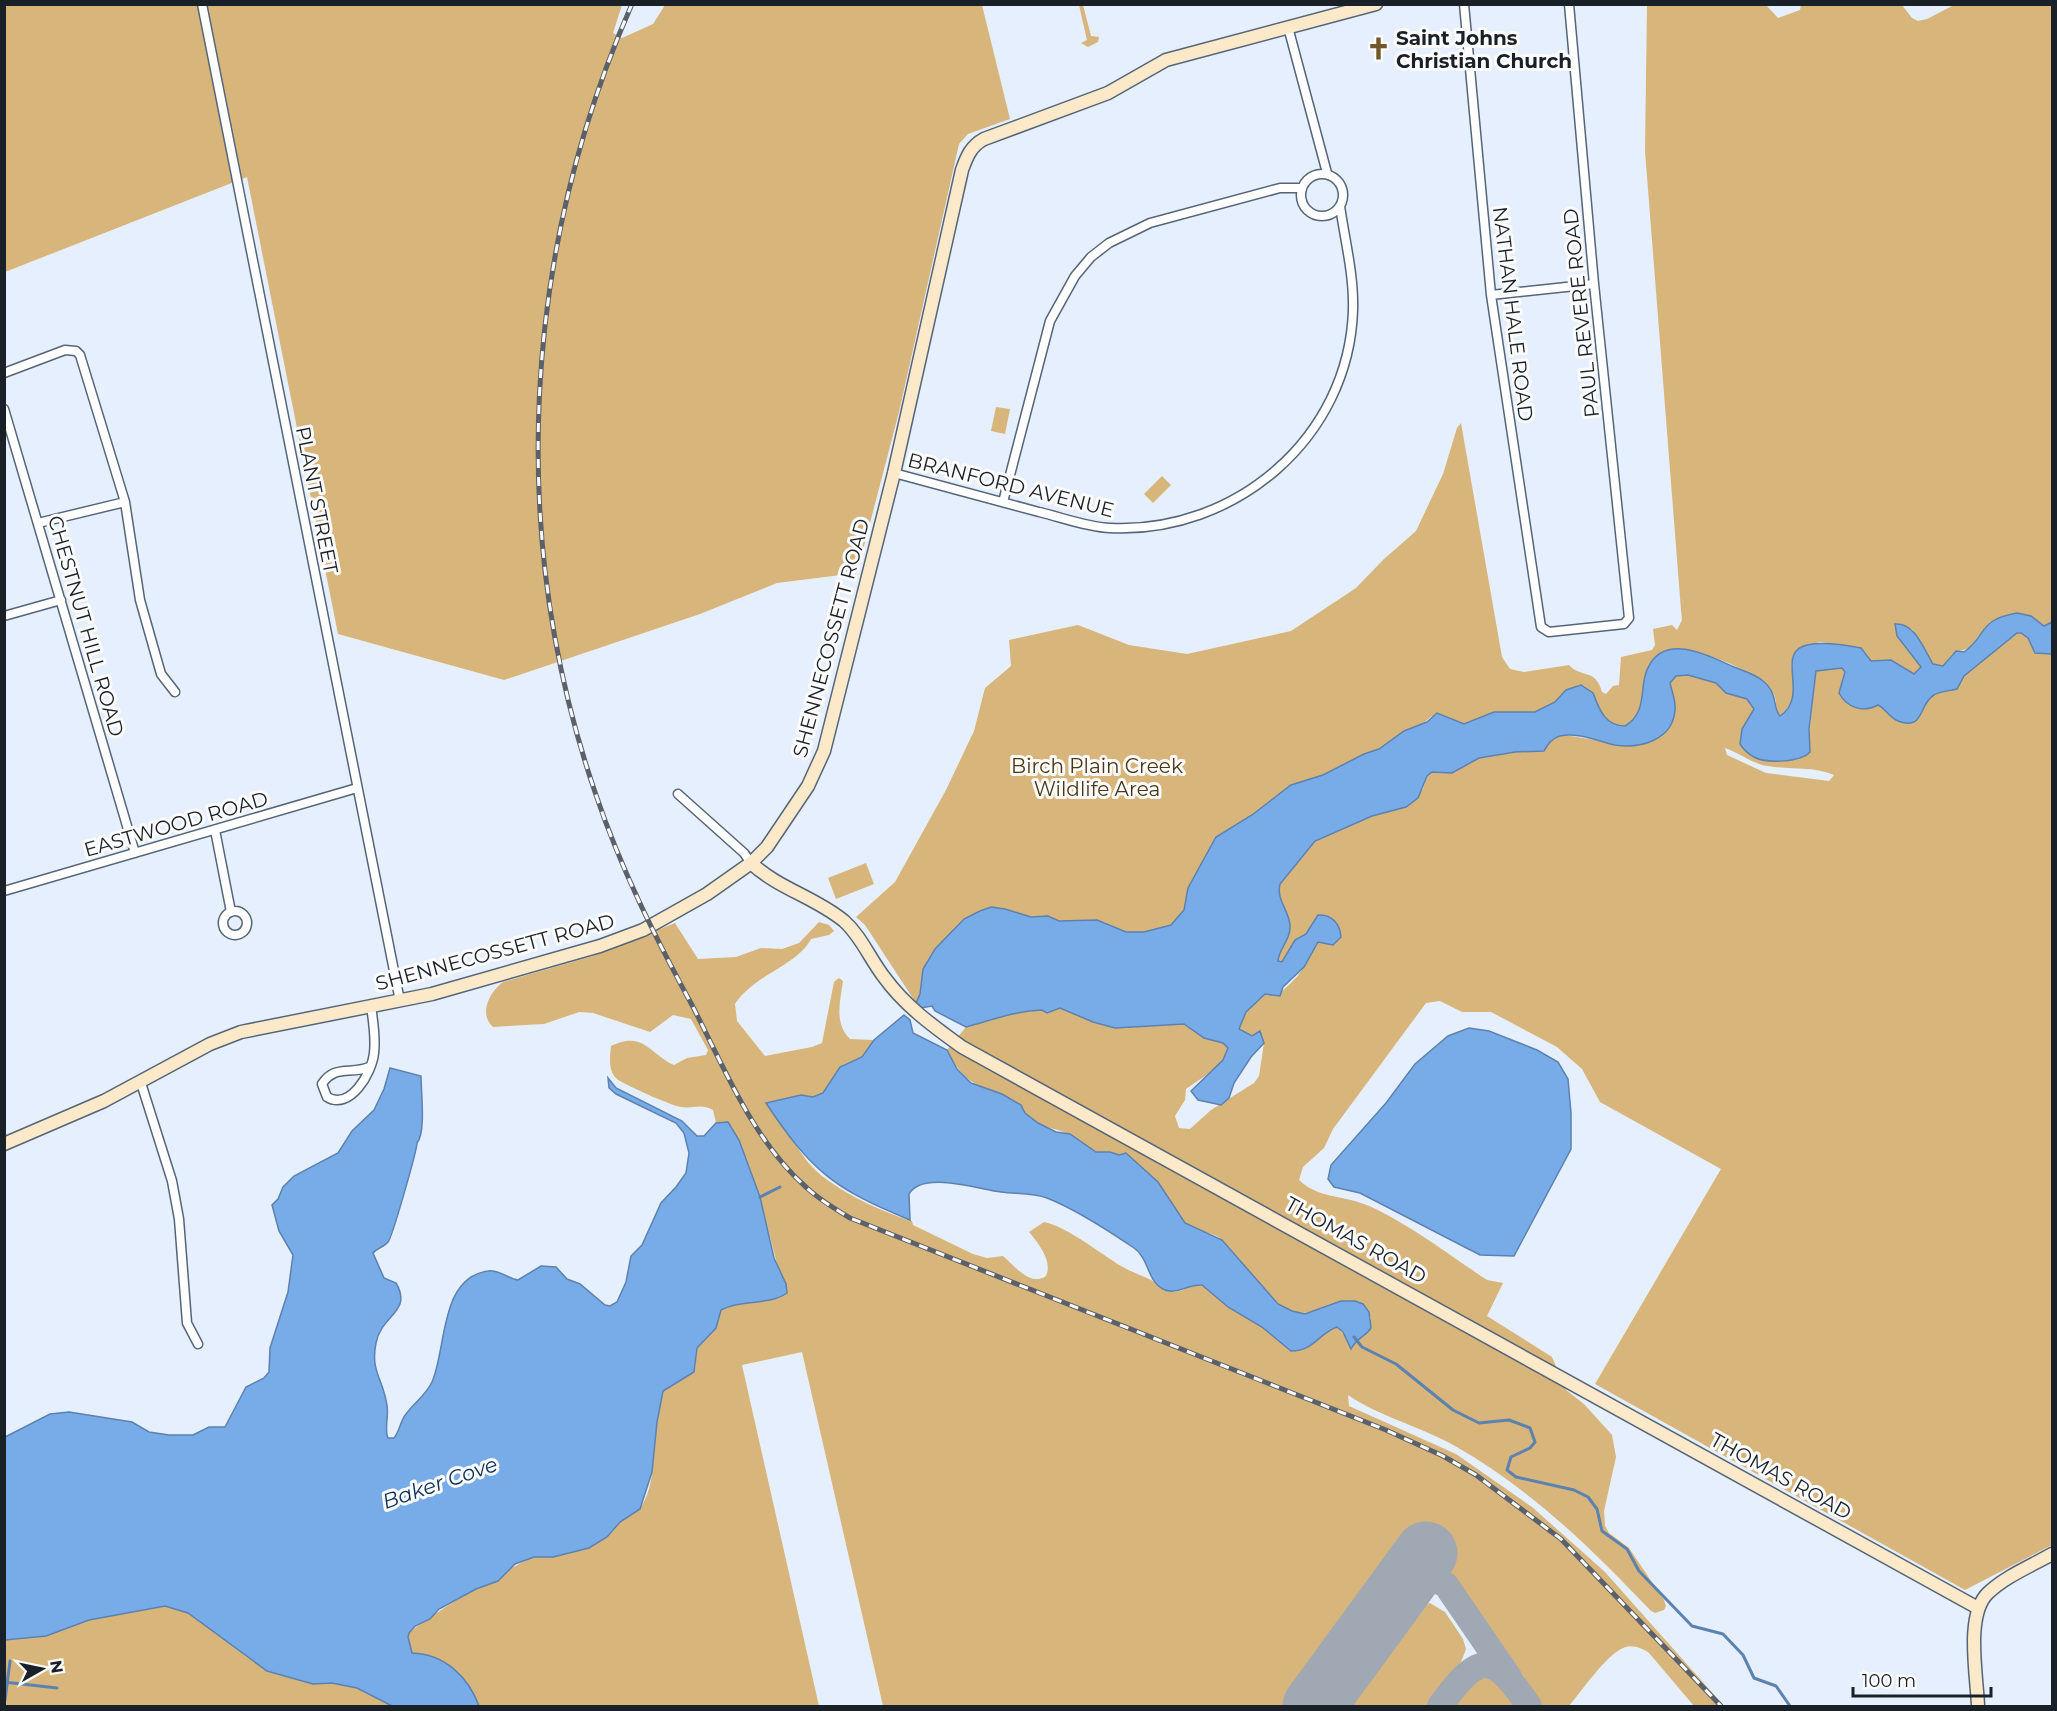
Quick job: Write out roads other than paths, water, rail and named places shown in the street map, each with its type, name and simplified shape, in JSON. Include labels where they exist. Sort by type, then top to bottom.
[{"type":"main road","name":"SHENNECOSSETT ROAD","points":[[4,1144],[35,1133],[141,1083],[210,1044],[241,1032],[400,1001],[630,936],[684,909],[751,863],[767,848],[785,822],[808,786],[824,751],[894,473],[962,170],[975,144],[1108,93],[1166,60],[1376,4]]},
{"type":"main road","name":"THOMAS ROAD","points":[[751,863],[768,879],[845,922],[885,978],[914,1010],[988,1062],[1493,1338],[1978,1608]]},
{"type":"main road","points":[[1978,1707],[1975,1628],[1978,1608],[1985,1596],[1997,1585],[2052,1554]]},
{"type":"street","name":"PLANT STREET","points":[[202,4],[400,1001]]},
{"type":"street","name":"NATHAN HALE ROAD","points":[[1464,4],[1491,295],[1541,627]]},
{"type":"street","name":"PAUL REVERE ROAD","points":[[1541,627],[1549,632],[1624,624],[1629,618],[1594,284],[1569,4]]},
{"type":"street","points":[[1288,27],[1327,174],[1341,186],[1340,206],[1327,215]]},
{"type":"street","points":[[1327,174],[1311,177],[1302,188],[1302,200],[1309,211],[1327,215],[1344,232]]},
{"type":"street","points":[[1003,502],[1050,321],[1075,276],[1091,257],[1109,243],[1150,223],[1280,188],[1302,188]]},
{"type":"street","name":"BRANFORD AVENUE","points":[[894,473],[1096,526],[1130,527],[1205,515],[1232,503],[1268,478],[1316,426],[1341,370],[1350,339],[1353,311],[1352,276],[1340,206]]},
{"type":"street","points":[[1491,295],[1594,284]]},
{"type":"street","points":[[4,373],[65,350],[76,351],[82,361],[125,502],[140,600],[161,674],[175,692]]},
{"type":"street","name":"CHESTNUT HILL ROAD","points":[[4,409],[135,853]]},
{"type":"street","points":[[38,523],[125,502]]},
{"type":"street","points":[[4,616],[61,600]]},
{"type":"street","name":"EASTWOOD ROAD","points":[[4,891],[357,788]]},
{"type":"street","points":[[678,794],[751,863]]},
{"type":"street","points":[[215,830],[231,912]]},
{"type":"street","points":[[369,1068],[341,1070],[330,1074],[322,1084],[327,1097],[340,1101],[350,1097],[369,1068],[374,1055],[371,1006]]},
{"type":"street","points":[[141,1083],[172,1181],[181,1242],[187,1323],[198,1344]]},
{"type":"water","points":[[2017,613],[2031,616],[2044,626],[2052,622],[2052,654],[2035,653],[2028,638],[2017,633],[1964,676],[1957,689],[1939,693],[1929,699],[1920,716],[1912,723],[1896,720],[1878,705],[1861,709],[1846,702],[1839,693],[1845,672],[1842,668],[1816,671],[1809,729],[1810,752],[1792,760],[1767,761],[1754,757],[1740,744],[1742,729],[1754,709],[1747,699],[1726,693],[1716,683],[1688,675],[1676,676],[1670,683],[1675,703],[1673,720],[1668,729],[1654,740],[1644,744],[1625,746],[1580,736],[1560,736],[1555,738],[1544,751],[1515,752],[1479,758],[1452,773],[1432,772],[1427,776],[1418,798],[1406,807],[1372,816],[1315,841],[1280,884],[1281,900],[1290,930],[1278,961],[1282,962],[1295,940],[1306,934],[1318,915],[1331,918],[1339,928],[1341,937],[1333,945],[1318,942],[1304,967],[1283,987],[1280,996],[1265,994],[1246,1012],[1239,1029],[1252,1036],[1260,1031],[1264,1043],[1251,1057],[1234,1083],[1229,1098],[1221,1105],[1198,1100],[1191,1091],[1223,1060],[1228,1048],[1223,1043],[1204,1038],[1184,1024],[1115,1028],[1093,1022],[1060,1008],[1047,1013],[1042,1010],[1013,1014],[966,1027],[935,1011],[932,1006],[921,1008],[916,1003],[920,994],[923,969],[935,949],[964,919],[991,907],[1031,917],[1048,916],[1059,921],[1097,920],[1126,932],[1144,932],[1171,925],[1184,910],[1188,888],[1216,837],[1252,815],[1291,785],[1323,775],[1379,749],[1404,731],[1427,722],[1437,713],[1464,724],[1494,712],[1535,712],[1555,702],[1566,690],[1581,685],[1593,693],[1600,710],[1608,720],[1625,726],[1638,713],[1644,680],[1650,664],[1658,655],[1667,650],[1678,649],[1702,653],[1760,679],[1771,691],[1780,716],[1790,704],[1793,691],[1792,664],[1795,653],[1805,646],[1826,643],[1861,648],[1871,661],[1891,660],[1914,674],[1921,667],[1897,636],[1895,624],[1908,627],[1933,664],[1943,666],[1956,651],[1964,652],[1972,646],[1989,624],[2004,616]]},
{"type":"water","points":[[904,1015],[910,1020],[913,1033],[947,1050],[957,1069],[971,1083],[1002,1094],[1021,1105],[1025,1113],[1038,1123],[1056,1132],[1070,1134],[1096,1152],[1110,1152],[1119,1155],[1126,1153],[1158,1182],[1185,1223],[1222,1240],[1278,1304],[1305,1314],[1341,1301],[1355,1301],[1363,1304],[1369,1312],[1371,1328],[1355,1342],[1351,1349],[1343,1332],[1337,1327],[1325,1333],[1311,1345],[1291,1351],[1262,1327],[1228,1307],[1202,1285],[1177,1291],[1163,1289],[1154,1281],[1143,1258],[1134,1248],[1080,1214],[1042,1196],[1001,1192],[952,1183],[926,1183],[916,1187],[909,1194],[910,1220],[843,1187],[811,1162],[766,1103],[801,1095],[813,1097],[823,1093],[840,1067],[862,1057],[874,1040]]},
{"type":"water","points":[[1469,1028],[1489,1031],[1537,1050],[1558,1062],[1568,1079],[1571,1149],[1514,1256],[1480,1255],[1360,1193],[1334,1187],[1328,1179],[1331,1165],[1386,1103],[1415,1064],[1448,1036]]},
{"type":"water","name":"Baker Cove","points":[[390,1068],[421,1076],[422,1111],[420,1138],[390,1237],[386,1244],[373,1253],[384,1278],[396,1283],[401,1301],[379,1334],[375,1353],[376,1369],[387,1406],[388,1438],[394,1438],[404,1417],[432,1382],[447,1316],[453,1300],[472,1276],[492,1271],[518,1280],[541,1266],[556,1267],[567,1279],[580,1284],[605,1305],[610,1306],[617,1302],[626,1282],[631,1256],[642,1245],[661,1203],[686,1173],[689,1153],[684,1133],[676,1123],[616,1094],[609,1088],[608,1078],[616,1088],[682,1121],[697,1136],[704,1136],[716,1123],[728,1122],[739,1140],[760,1197],[774,1258],[786,1284],[787,1293],[771,1300],[721,1310],[716,1328],[697,1348],[694,1372],[663,1391],[652,1472],[640,1509],[620,1522],[607,1537],[589,1548],[553,1557],[534,1557],[515,1564],[498,1581],[476,1589],[439,1609],[430,1619],[415,1626],[409,1633],[412,1653],[434,1657],[453,1669],[468,1685],[479,1706],[392,1706],[357,1688],[332,1683],[313,1684],[267,1671],[188,1613],[165,1606],[89,1620],[46,1636],[5,1640],[5,1437],[50,1414],[69,1412],[132,1422],[149,1432],[169,1435],[193,1435],[209,1427],[225,1427],[246,1387],[264,1378],[269,1372],[270,1348],[288,1292],[293,1255],[279,1231],[272,1205],[278,1199],[283,1187],[294,1176],[338,1153],[352,1131],[374,1110],[384,1089]]},
{"type":"waterway","points":[[760,1197],[780,1187]]},
{"type":"waterway","points":[[1354,1337],[1362,1347],[1396,1364],[1453,1410],[1479,1423],[1509,1420],[1530,1428],[1535,1442],[1530,1448],[1511,1457],[1507,1470],[1516,1477],[1574,1490],[1588,1497],[1597,1509],[1602,1531],[1627,1549],[1639,1571],[1692,1626],[1723,1634],[1743,1655],[1754,1678],[1776,1686],[1790,1706]]},
{"type":"waterway","points":[[5,1700],[10,1661]]},
{"type":"waterway","points":[[4,1682],[57,1688]]},
{"type":"railway","points":[[632,4],[595,99],[567,197],[549,296],[539,397],[539,497],[549,598],[567,697],[596,795],[616,849],[652,928],[728,1078],[755,1126],[788,1169],[807,1188],[850,1218],[1386,1430],[1443,1456],[1476,1475],[1561,1539],[1721,1706]]},
{"type":"place","name":"Saint Johns Christian Church","points":[[1378,49]]},
{"type":"park label","name":"Birch Plain Creek Wildlife Area","points":[[1097,778]]}]
